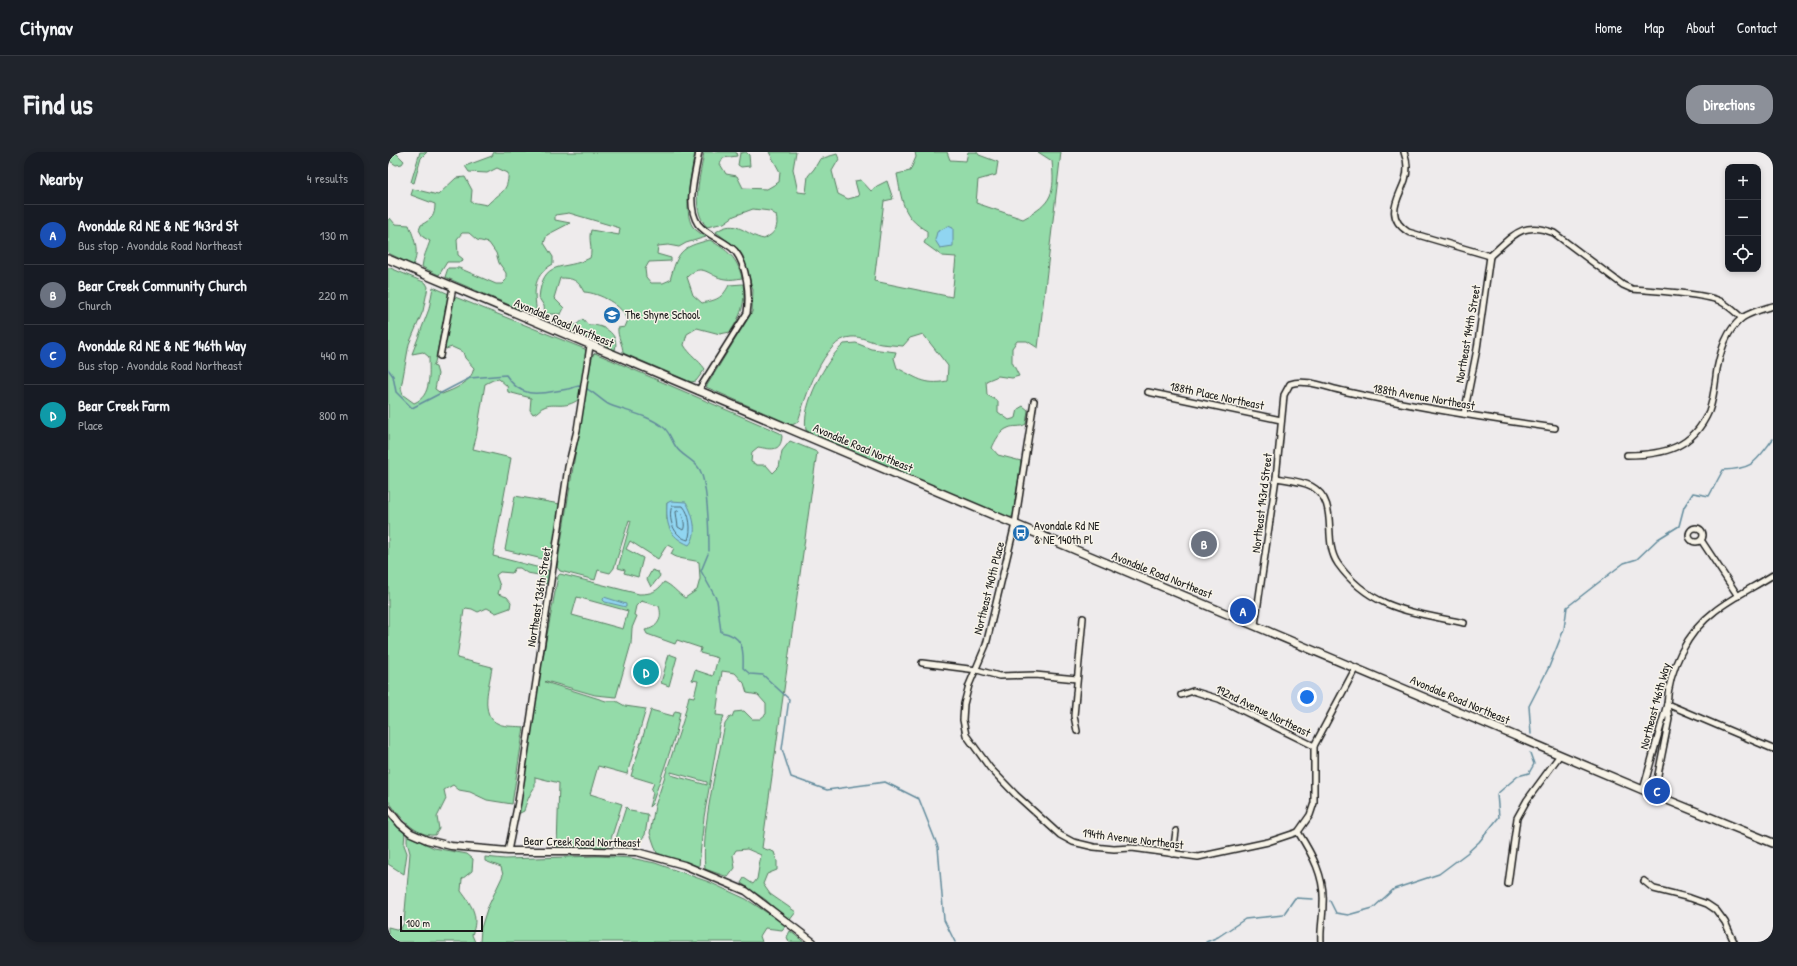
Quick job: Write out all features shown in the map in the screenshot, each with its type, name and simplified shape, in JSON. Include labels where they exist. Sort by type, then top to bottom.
[{"type":"main road","name":"Avondale Road Northeast","points":[[388,260],[1015,524],[1049,540],[1255,625],[1355,669],[1654,795],[1773,842]]},
{"type":"street","points":[[698,391],[747,313],[748,303],[744,274],[734,251],[698,224],[694,213],[692,202],[699,152]]},
{"type":"street","points":[[1404,152],[1406,175],[1394,211],[1396,220],[1400,227],[1408,232],[1490,256],[1524,229],[1534,227],[1543,228],[1554,233],[1623,285],[1632,289],[1706,297],[1719,301],[1732,309],[1742,318]]},
{"type":"street","name":"Northeast 144th Street","points":[[1464,414],[1477,349],[1490,256]]},
{"type":"street","points":[[440,356],[453,287]]},
{"type":"street","points":[[1627,454],[1649,455],[1666,451],[1681,445],[1694,433],[1709,411],[1721,351],[1731,330],[1742,318],[1773,306]]},
{"type":"street","name":"Northeast 136th Street","points":[[508,851],[518,802],[568,467],[577,430],[590,346]]},
{"type":"street","name":"188th Avenue Northeast","points":[[1290,384],[1311,384],[1387,401],[1556,428]]},
{"type":"street","name":"Northeast 143rd Street","points":[[1255,625],[1276,478],[1284,395],[1290,384]]},
{"type":"street","name":"188th Place Northeast","points":[[1148,392],[1281,420]]},
{"type":"street","name":"Northeast 140th Place","points":[[990,768],[966,736],[963,720],[964,704],[969,685],[986,645],[1015,524],[1034,401]]},
{"type":"street","points":[[1276,478],[1311,486],[1325,500],[1329,512],[1329,542],[1331,552],[1337,563],[1361,589],[1393,608],[1464,623]]},
{"type":"street","points":[[1701,540],[1738,596]]},
{"type":"street","name":"Northeast 146th Way","points":[[1643,790],[1667,704],[1672,677],[1682,651],[1697,628],[1714,611],[1773,575]]},
{"type":"street","points":[[1078,731],[1074,716],[1083,618]]},
{"type":"street","points":[[922,663],[976,670],[1009,677],[1035,675],[1077,679]]},
{"type":"street","points":[[1321,942],[1324,903],[1321,881],[1313,857],[1298,832],[1310,816],[1314,803],[1314,746],[1355,669]]},
{"type":"street","name":"192nd Avenue Northeast","points":[[1181,695],[1193,691],[1219,699],[1314,746]]},
{"type":"street","points":[[1667,704],[1773,749]]},
{"type":"street","points":[[1654,795],[1670,719],[1667,704]]},
{"type":"street","points":[[1508,884],[1511,850],[1517,818],[1527,800],[1560,755]]},
{"type":"street","name":"194th Avenue Northeast","points":[[990,768],[1039,817],[1060,835],[1073,842],[1094,847],[1114,849],[1132,848],[1198,858],[1268,842],[1298,832]]},
{"type":"street","name":"Bear Creek Road Northeast","points":[[388,809],[400,824],[411,833],[427,840],[469,849],[508,851],[617,851],[647,854],[662,858],[684,865],[746,891],[813,942]]},
{"type":"street","points":[[1173,854],[1176,831]]},
{"type":"street","points":[[1644,881],[1654,889],[1690,898],[1707,904],[1716,910],[1725,922],[1734,942]]},
{"type":"green space","points":[[388,152],[395,152],[404,161],[402,164],[396,165],[388,160]]},
{"type":"green space","points":[[420,152],[427,152],[421,158],[414,183],[411,182]]},
{"type":"green space","points":[[494,152],[695,152],[690,180],[688,211],[693,227],[706,237],[686,243],[679,247],[668,245],[658,246],[657,254],[671,258],[671,261],[649,262],[645,269],[646,277],[651,283],[663,283],[670,280],[678,257],[686,248],[710,240],[731,255],[740,271],[742,278],[719,278],[702,270],[697,270],[687,277],[693,295],[702,303],[711,301],[721,296],[729,285],[743,284],[744,291],[742,309],[730,332],[720,334],[697,328],[687,334],[684,345],[705,369],[696,381],[691,382],[623,353],[618,328],[625,327],[628,320],[625,315],[621,309],[603,297],[584,292],[575,280],[560,278],[554,298],[564,308],[561,314],[545,314],[544,306],[539,298],[541,285],[545,276],[556,268],[590,258],[591,230],[619,235],[620,228],[569,213],[555,215],[555,220],[570,223],[547,235],[544,243],[553,257],[553,264],[546,269],[537,280],[535,294],[537,317],[445,277],[448,268],[459,268],[496,284],[502,284],[506,280],[506,273],[489,243],[477,240],[469,233],[462,233],[457,239],[458,255],[463,259],[462,262],[447,262],[439,275],[422,267],[430,241],[423,237],[419,230],[421,225],[432,217],[435,204],[411,195],[413,189],[438,195],[456,178],[465,177],[472,190],[471,202],[487,205],[505,189],[508,180],[508,173],[497,168],[487,173],[469,172],[465,166],[492,156]]},
{"type":"green space","points":[[704,152],[736,152],[737,156],[723,158],[720,164],[726,174],[737,176],[743,188],[767,189],[779,182],[780,172],[769,152],[796,152],[793,169],[798,192],[806,193],[808,176],[820,159],[837,154],[839,159],[832,171],[838,194],[848,199],[859,196],[855,181],[861,180],[871,191],[887,181],[893,199],[884,201],[874,281],[952,297],[956,257],[942,256],[924,243],[927,237],[927,231],[912,220],[904,207],[897,174],[910,171],[916,157],[915,152],[947,152],[950,160],[966,161],[968,152],[977,152],[979,155],[998,162],[996,175],[978,180],[976,203],[1023,219],[1041,208],[1050,196],[1052,189],[1052,161],[1038,152],[1061,152],[1038,348],[1027,341],[1017,341],[1012,348],[1012,362],[1019,376],[1012,378],[998,376],[986,381],[987,395],[998,401],[998,412],[1009,420],[1016,418],[1018,409],[1023,406],[1028,410],[1026,424],[1005,429],[998,436],[992,448],[998,455],[1021,461],[1013,516],[1009,518],[812,434],[806,430],[805,420],[807,409],[816,384],[830,360],[844,344],[856,343],[871,349],[896,352],[894,358],[897,368],[920,380],[932,382],[947,381],[948,366],[923,334],[910,338],[903,346],[881,344],[855,337],[841,340],[832,348],[824,359],[810,386],[798,422],[792,425],[706,387],[752,312],[753,290],[743,256],[739,250],[716,232],[729,226],[741,229],[764,239],[771,235],[775,230],[777,223],[776,215],[770,211],[753,209],[734,216],[724,223],[707,227],[702,219],[697,201]]},
{"type":"green space","points":[[746,152],[749,155],[750,166],[741,167],[738,165],[740,153]]},
{"type":"green space","points":[[390,218],[395,224],[409,225],[416,250],[413,265],[388,253],[388,220]]},
{"type":"green space","points":[[388,267],[426,283],[428,287],[423,311],[409,344],[401,388],[403,395],[414,403],[420,400],[424,395],[428,384],[429,357],[423,352],[412,354],[429,309],[433,287],[449,294],[433,366],[436,367],[438,374],[435,389],[442,394],[457,388],[466,382],[470,378],[474,368],[465,358],[463,352],[452,347],[446,349],[444,345],[453,300],[455,297],[585,349],[587,353],[579,399],[569,404],[548,406],[533,414],[530,410],[531,398],[508,392],[507,386],[499,379],[485,384],[473,449],[511,458],[493,556],[548,570],[549,584],[543,583],[539,575],[527,573],[520,568],[515,568],[512,573],[500,572],[496,575],[500,586],[498,594],[507,597],[511,602],[510,608],[496,613],[487,608],[478,612],[466,608],[464,610],[457,658],[492,667],[487,699],[489,714],[493,720],[499,724],[524,727],[512,804],[487,800],[470,792],[459,790],[453,785],[444,790],[446,799],[437,817],[439,829],[435,835],[428,835],[414,829],[402,818],[388,800]]},
{"type":"green space","points":[[583,319],[588,325],[599,326],[609,331],[615,339],[615,350],[554,324],[557,322],[576,325]]},
{"type":"green space","points":[[595,353],[780,433],[782,436],[780,445],[774,449],[758,447],[752,452],[751,462],[757,465],[766,465],[773,473],[779,467],[782,451],[790,441],[817,452],[762,848],[774,852],[777,861],[777,870],[767,874],[763,884],[770,894],[796,912],[789,921],[766,900],[741,883],[744,878],[753,884],[757,879],[761,855],[747,849],[736,850],[733,855],[735,868],[728,877],[705,869],[704,852],[707,815],[725,724],[730,717],[732,717],[734,712],[744,711],[752,719],[760,719],[766,714],[766,704],[758,695],[747,693],[744,683],[735,673],[722,671],[716,715],[724,716],[720,726],[704,817],[699,866],[698,868],[657,853],[650,833],[655,806],[683,721],[689,696],[694,697],[698,681],[692,680],[695,670],[713,676],[718,658],[700,653],[701,648],[677,640],[675,644],[647,634],[645,630],[656,625],[660,618],[659,606],[641,601],[636,606],[634,615],[637,616],[632,628],[631,644],[616,697],[595,695],[546,681],[545,682],[606,701],[616,701],[625,706],[646,709],[627,774],[598,766],[590,794],[622,804],[609,845],[607,847],[557,848],[559,783],[535,777],[535,787],[528,798],[524,811],[518,814],[539,678],[558,576],[560,574],[639,594],[653,592],[664,582],[670,585],[685,598],[697,590],[700,579],[699,562],[674,556],[671,554],[674,548],[667,545],[658,559],[630,541],[626,549],[643,558],[638,577],[624,573],[625,570],[618,568],[631,521],[629,520],[614,568],[610,573],[598,570],[595,580],[560,571],[557,567],[588,374],[593,355]],"holes":[[[667,503],[689,508],[694,526],[667,520]],[[577,597],[628,611],[623,629],[572,615]],[[671,772],[707,782],[707,785],[671,775]]]},
{"type":"green space","points":[[515,496],[560,504],[551,561],[505,550]]},
{"type":"green space","points":[[652,570],[658,572],[660,576],[651,587],[647,579]]},
{"type":"green space","points":[[669,654],[677,657],[669,686],[661,683]]},
{"type":"green space","points":[[651,710],[673,716],[675,711],[680,712],[676,733],[652,804],[649,807],[653,793],[651,790],[654,783],[631,776]]},
{"type":"green space","points":[[626,807],[630,811],[647,814],[645,835],[635,847],[613,848]]},
{"type":"green space","points":[[388,817],[405,832],[404,845],[407,853],[404,874],[388,864]]},
{"type":"green space","points":[[407,835],[434,848],[467,854],[473,859],[472,871],[462,879],[461,891],[474,912],[475,922],[472,935],[475,942],[388,942],[388,927],[400,930],[404,923],[410,853]]},
{"type":"green space","points":[[597,856],[631,858],[655,863],[709,882],[746,899],[786,925],[782,930],[765,928],[760,936],[762,942],[480,942],[481,928],[487,909],[503,875],[501,867],[485,861],[485,857],[505,859]]},
{"type":"green space","points":[[790,931],[804,942],[789,942],[787,937]]},
{"type":"water","points":[[948,226],[953,228],[953,246],[940,248],[935,240],[937,232]]},
{"type":"water","points":[[671,501],[686,502],[691,512],[694,524],[694,535],[689,545],[677,538],[670,528],[667,517],[667,503]]},
{"type":"water","points":[[604,597],[626,604],[626,607],[605,602],[603,600]]},
{"type":"waterway","points":[[388,369],[393,376],[396,392],[412,408],[470,378],[506,375],[519,389],[526,392],[541,393],[569,389],[578,386],[583,387],[610,405],[651,419],[665,429],[678,450],[696,464],[701,473],[706,494],[709,551]]},
{"type":"waterway","points":[[1531,734],[1529,706],[1549,667],[1564,629],[1567,607],[1624,563],[1637,559],[1658,539],[1679,526],[1684,507],[1693,493],[1709,496],[1723,470],[1741,468],[1753,463],[1773,439]]},
{"type":"waterway","points":[[708,554],[701,571],[717,600],[721,632],[734,636],[741,644],[743,668],[750,674],[763,675],[789,699],[782,749],[791,777],[827,790],[885,782],[919,799],[938,847],[944,920],[955,942]]},
{"type":"waterway","points":[[1330,901],[1336,913],[1348,915],[1373,908],[1394,889],[1439,874],[1479,842],[1499,817],[1497,794],[1518,776],[1529,773],[1534,764],[1530,753]]},
{"type":"waterway","points":[[1206,942],[1218,937],[1245,919],[1283,915],[1295,898],[1313,899]]},
{"type":"place","name":"The Shyne School","points":[[612,315]]},
{"type":"place","name":"Avondale Rd NE & NE 140th Pl","points":[[1021,533]]},
{"type":"place","name":"Bear Creek Community Church","points":[[1204,544]]},
{"type":"place","name":"Avondale Rd NE & NE 143rd St","points":[[1243,611]]},
{"type":"place","name":"Bear Creek Farm","points":[[646,672]]},
{"type":"place","name":"Avondale Rd NE & NE 146th Way","points":[[1657,791]]}]
